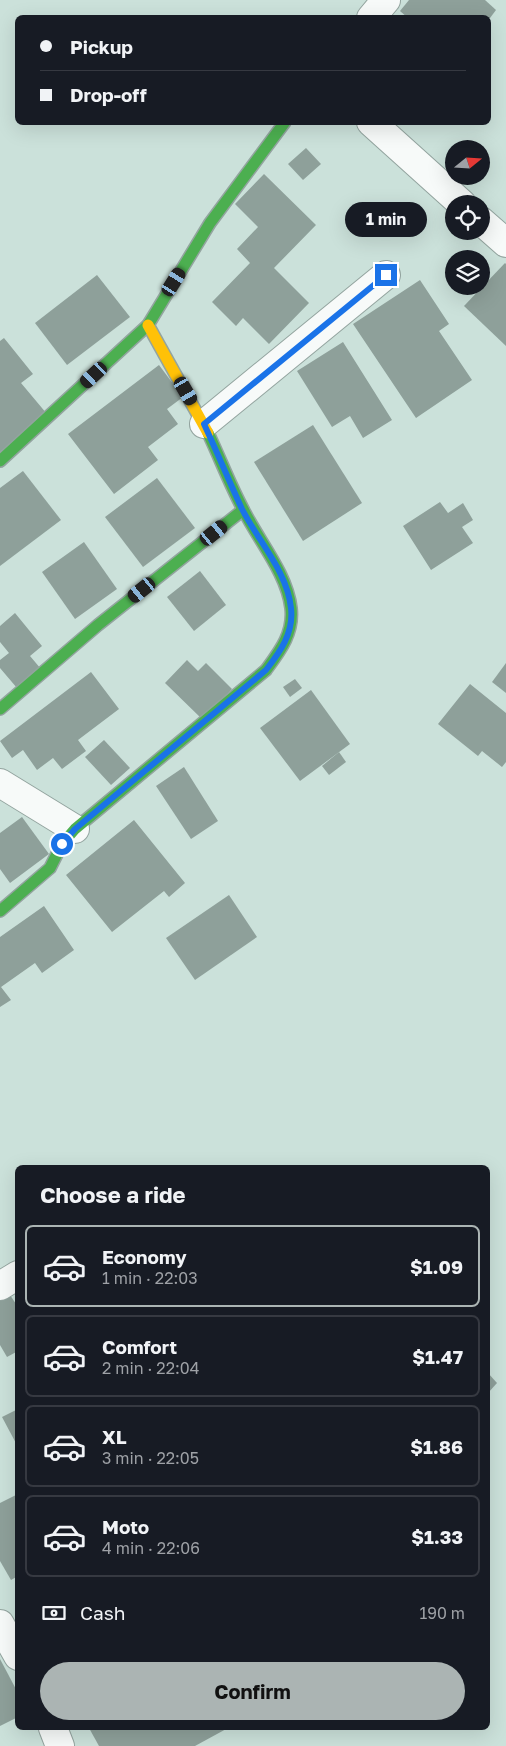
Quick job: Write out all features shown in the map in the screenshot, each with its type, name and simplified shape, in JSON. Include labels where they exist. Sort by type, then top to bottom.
[{"type":"street","points":[[374,15],[386,0]]},
{"type":"street","points":[[0,461],[148,325],[210,223],[283,125]]},
{"type":"street","points":[[374,125],[452,195]]},
{"type":"street","points":[[490,229],[506,244]]},
{"type":"street","points":[[204,424],[386,275]]},
{"type":"street","points":[[0,910],[50,868],[62,844],[75,829],[266,670],[282,649],[289,633],[291,608],[279,571],[243,510],[204,424],[148,325]]},
{"type":"street","points":[[0,709],[98,625],[243,510]]},
{"type":"street","points":[[0,783],[75,829]]},
{"type":"street","points":[[0,1286],[15,1276]]},
{"type":"street","points":[[0,1624],[15,1651]]},
{"type":"street","points":[[54,1730],[60,1746]]},
{"type":"building","points":[[409,0],[485,0],[496,10],[491,17],[491,15],[405,15],[400,11]]},
{"type":"building","points":[[306,148],[321,164],[303,180],[288,164]]},
{"type":"building","points":[[264,174],[316,225],[274,268],[309,303],[269,344],[243,318],[236,326],[212,302],[250,263],[237,249],[258,227],[235,204]]},
{"type":"building","points":[[506,264],[506,346],[464,306],[474,295],[490,295],[490,279]]},
{"type":"building","points":[[97,275],[130,317],[67,365],[35,323]]},
{"type":"building","points":[[420,280],[449,324],[439,331],[472,380],[416,418],[353,324]]},
{"type":"building","points":[[4,338],[33,374],[21,383],[47,414],[0,452],[0,341]]},
{"type":"building","points":[[343,342],[392,420],[363,438],[350,416],[332,427],[297,371]]},
{"type":"building","points":[[159,365],[183,397],[167,409],[178,424],[148,447],[158,460],[114,494],[68,434]]},
{"type":"building","points":[[313,425],[362,503],[303,541],[254,462]]},
{"type":"building","points":[[23,471],[61,520],[0,566],[0,488]]},
{"type":"building","points":[[157,478],[195,528],[143,567],[105,517]]},
{"type":"building","points":[[440,502],[448,513],[463,503],[473,520],[462,527],[473,543],[431,570],[403,526]]},
{"type":"building","points":[[84,542],[117,589],[75,619],[42,572]]},
{"type":"building","points":[[200,571],[226,605],[194,631],[167,597]]},
{"type":"building","points":[[15,613],[42,646],[30,656],[41,669],[17,688],[0,668],[0,660],[9,653],[0,642],[0,626]]},
{"type":"building","points":[[187,660],[198,671],[206,663],[232,689],[203,720],[165,683]]},
{"type":"building","points":[[506,663],[506,693],[492,682]]},
{"type":"building","points":[[91,672],[119,709],[78,740],[86,751],[62,769],[53,758],[37,770],[23,750],[12,758],[0,741]]},
{"type":"building","points":[[295,679],[302,688],[290,697],[283,687]]},
{"type":"building","points":[[470,684],[506,713],[506,762],[502,767],[482,751],[478,756],[438,724]]},
{"type":"building","points":[[311,690],[350,744],[300,781],[260,728]]},
{"type":"building","points":[[104,740],[130,768],[111,785],[85,757]]},
{"type":"building","points":[[339,752],[346,762],[329,775],[322,766]]},
{"type":"building","points":[[184,767],[218,821],[191,839],[156,786]]},
{"type":"building","points":[[22,817],[49,854],[10,883],[0,869],[0,833]]},
{"type":"building","points":[[134,820],[185,883],[169,897],[164,891],[112,932],[66,875]]},
{"type":"building","points":[[229,895],[257,937],[195,980],[166,938]]},
{"type":"building","points":[[44,906],[74,950],[42,973],[35,963],[1,987],[11,1000],[0,1007],[0,937]]},
{"type":"building","points":[[10,1295],[15,1302],[15,1353],[7,1357],[0,1345],[0,1301]]},
{"type":"building","points":[[490,1375],[497,1383],[490,1391]]},
{"type":"building","points":[[15,1410],[15,1441],[2,1417]]},
{"type":"building","points":[[15,1496],[15,1578],[11,1580],[0,1561],[0,1503]]},
{"type":"building","points":[[0,1659],[15,1687],[15,1718],[0,1726]]},
{"type":"building","points":[[90,1730],[224,1730],[195,1746],[99,1746]]},
{"type":"traffic: fast","points":[[0,461],[148,325],[210,223],[283,125]]},
{"type":"traffic: fast","points":[[0,911],[50,868],[62,844],[75,829],[266,670],[285,641],[290,626],[291,608],[284,582],[238,500],[208,433]]},
{"type":"traffic: fast","points":[[0,709],[98,625],[243,510]]},
{"type":"traffic: slow","points":[[148,325],[208,433]]},
{"type":"route","points":[[62,844],[75,829],[266,670],[282,649],[289,633],[291,608],[279,571],[243,510],[204,424],[386,275]]}]
